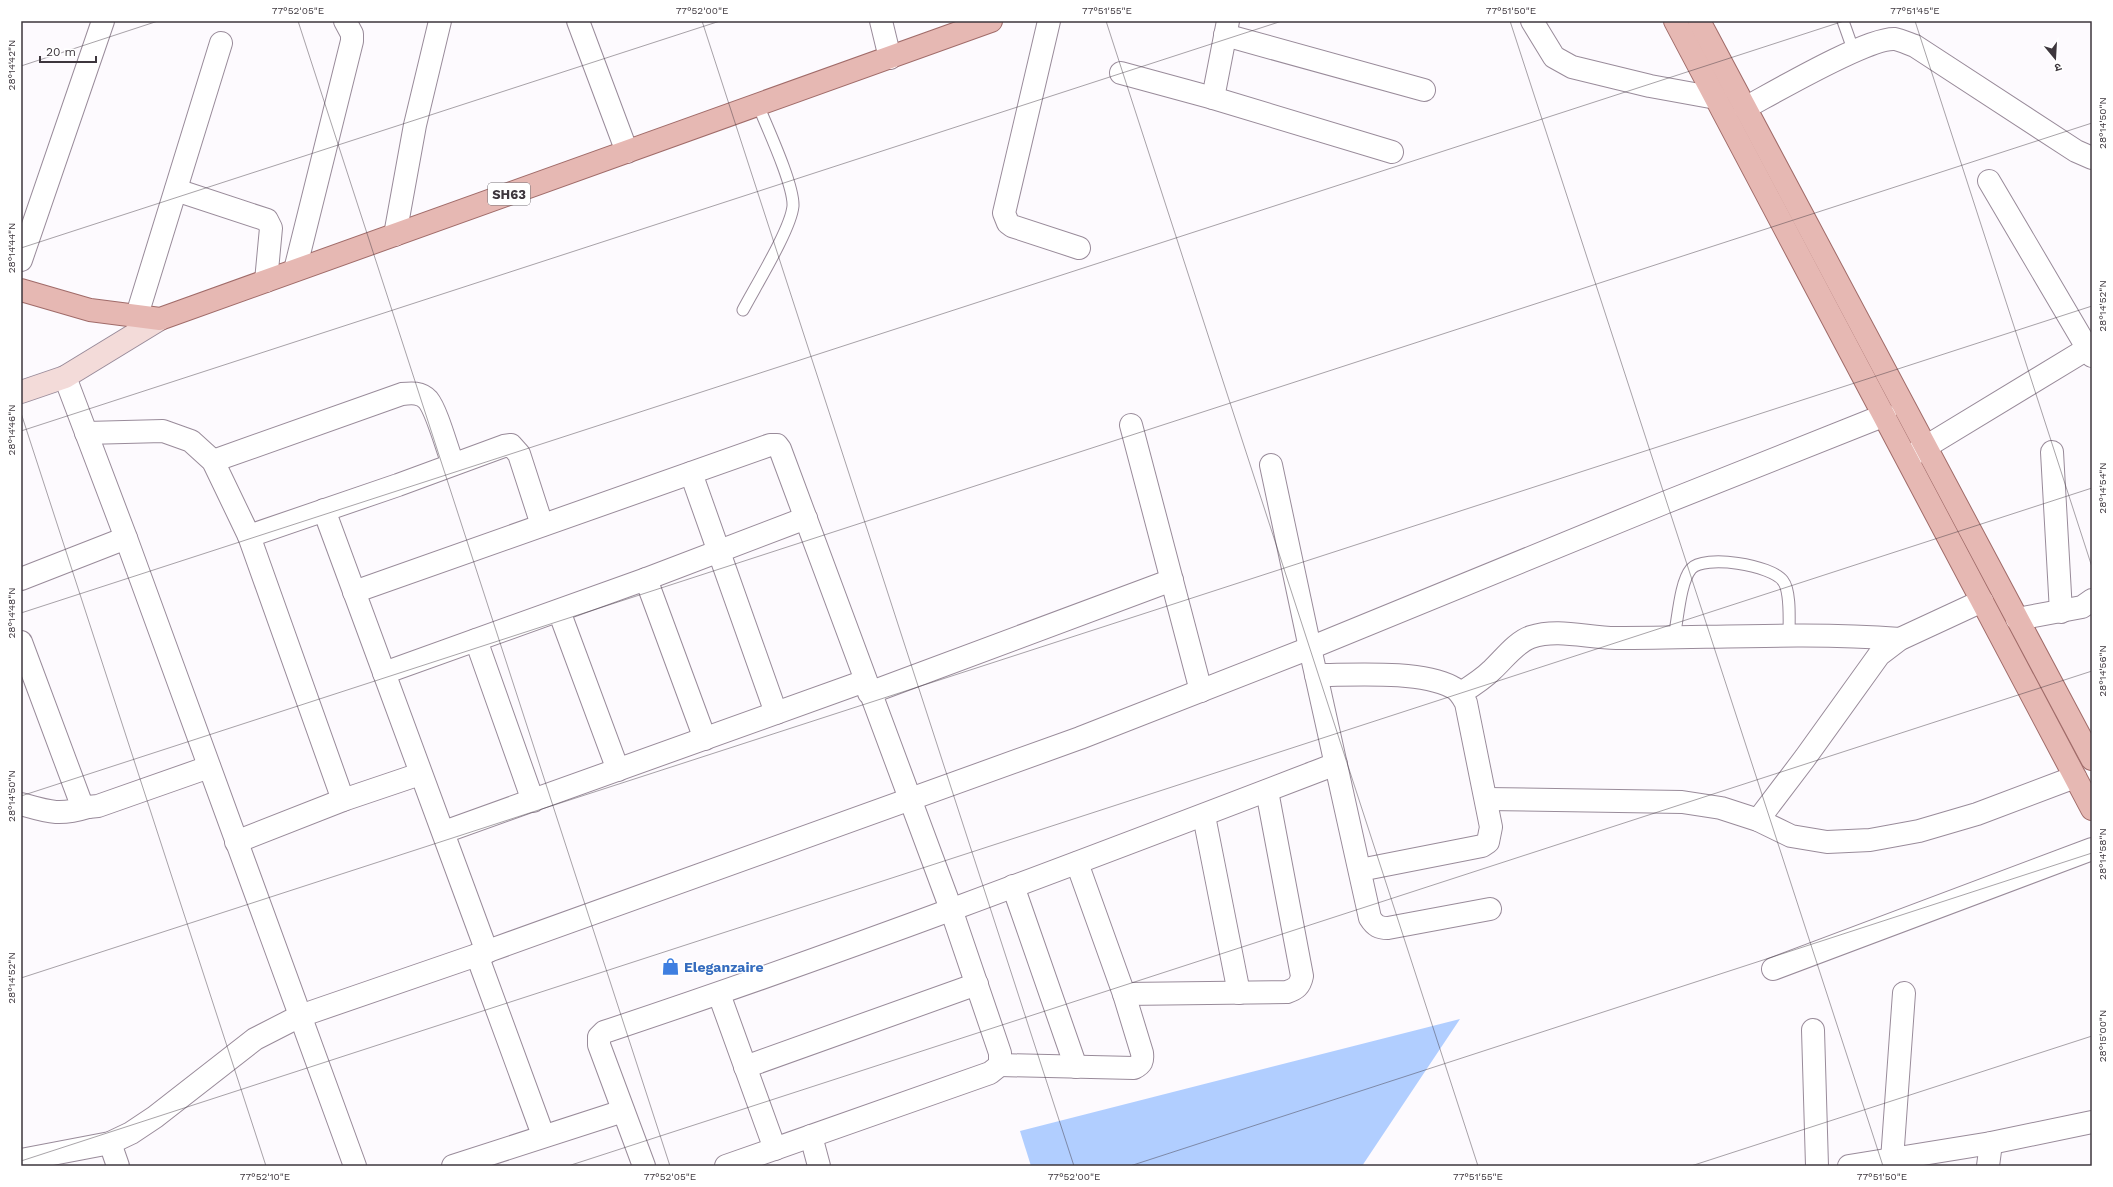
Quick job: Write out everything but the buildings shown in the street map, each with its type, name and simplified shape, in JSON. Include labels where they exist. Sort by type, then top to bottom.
[{"type":"main road","name":"SH63","points":[[21,290],[90,310],[160,319],[991,21]]},
{"type":"main road","points":[[1675,21],[1908,458],[2092,809]]},
{"type":"main road","points":[[1698,21],[2092,759]]},
{"type":"street","points":[[21,260],[103,21]]},
{"type":"street","points":[[296,270],[352,41],[352,34],[345,21]]},
{"type":"street","points":[[394,235],[415,125],[440,21]]},
{"type":"street","points":[[578,21],[627,152]]},
{"type":"street","points":[[881,21],[890,58]]},
{"type":"street","points":[[1050,21],[1004,213],[1004,219],[1012,226],[1079,248]]},
{"type":"street","points":[[1532,21],[1554,57],[1572,67],[1650,86],[1716,98]]},
{"type":"street","points":[[1213,98],[1226,28],[1424,90]]},
{"type":"street","points":[[1745,108],[1873,43],[1895,39],[1915,46],[2076,151],[2092,158]]},
{"type":"street","points":[[137,316],[221,43]]},
{"type":"street","points":[[1121,73],[1213,98],[1392,152]]},
{"type":"street","points":[[1908,458],[2090,352],[1989,181]]},
{"type":"street","points":[[176,190],[267,220],[270,223],[271,228],[266,281]]},
{"type":"street","points":[[21,392],[65,377],[160,319]]},
{"type":"street","points":[[65,377],[126,538],[355,1166]]},
{"type":"street","points":[[213,461],[402,394],[415,392],[427,399],[433,410],[453,464]]},
{"type":"street","points":[[21,1160],[110,1143],[131,1133],[255,1039],[300,1016],[482,954],[910,800],[1202,691],[1664,502],[1885,415]]},
{"type":"street","points":[[1130,425],[1202,691]]},
{"type":"street","points":[[86,433],[163,431],[191,441],[213,461],[248,536],[343,800]]},
{"type":"street","points":[[248,536],[504,446],[511,445],[519,454],[542,525]]},
{"type":"street","points":[[354,592],[770,445],[777,445],[782,454],[867,687],[951,909],[1000,1053],[1000,1065]]},
{"type":"street","points":[[2052,452],[2061,612]]},
{"type":"street","points":[[1272,465],[1310,648],[1370,918],[1375,925],[1381,928],[1490,909]]},
{"type":"street","points":[[691,473],[776,713]]},
{"type":"street","points":[[324,510],[420,774],[444,832],[482,954],[543,1135]]},
{"type":"street","points":[[384,673],[646,580],[806,518]]},
{"type":"street","points":[[21,579],[126,538]]},
{"type":"street","points":[[646,580],[705,739]]},
{"type":"street","points":[[444,832],[776,713],[867,687],[1172,580]]},
{"type":"street","points":[[2017,619],[2082,607],[2092,600]]},
{"type":"street","points":[[1758,820],[1805,758],[1879,655],[1900,639],[1982,601]]},
{"type":"street","points":[[559,611],[618,770]]},
{"type":"street","points":[[1460,693],[1476,684],[1492,671],[1511,651],[1530,637],[1555,633],[1614,638],[1789,635],[1858,636],[1900,639]]},
{"type":"street","points":[[476,640],[532,801]]},
{"type":"street","points":[[21,642],[77,795],[81,803],[88,807]]},
{"type":"street","points":[[1316,675],[1399,675],[1451,687],[1460,693],[1466,702],[1486,799],[1491,835],[1488,842],[1482,846],[1360,870]]},
{"type":"street","points":[[644,1166],[599,1045],[599,1038],[604,1032],[719,994],[1077,863],[1204,816],[1336,764]]},
{"type":"street","points":[[21,804],[53,813],[69,813],[88,807],[98,806],[209,767]]},
{"type":"street","points":[[236,842],[343,800],[420,774]]},
{"type":"street","points":[[1486,799],[1682,802],[1721,808],[1758,820],[1792,836],[1827,842],[1870,840],[1919,831],[1978,814],[2075,777]]},
{"type":"street","points":[[1124,994],[1287,992],[1301,984],[1302,976],[1267,791]]},
{"type":"street","points":[[1204,816],[1239,993]]},
{"type":"street","points":[[1773,968],[2092,849]]},
{"type":"street","points":[[726,1166],[990,1073],[1000,1065],[1076,1068],[1134,1068],[1139,1065],[1143,1061],[1142,1053],[1124,994],[1077,863]]},
{"type":"street","points":[[1013,886],[1076,1068]]},
{"type":"street","points":[[745,1067],[977,984]]},
{"type":"street","points":[[1886,1162],[1904,993]]},
{"type":"street","points":[[719,994],[775,1149]]},
{"type":"street","points":[[1812,1030],[1817,1166]]},
{"type":"street","points":[[453,1166],[543,1135],[623,1111]]},
{"type":"street","points":[[1849,1166],[1886,1162],[1991,1143],[2092,1122]]},
{"type":"street","points":[[811,1136],[819,1166]]},
{"type":"street","points":[[110,1143],[118,1166]]},
{"type":"street","points":[[1988,1166],[1991,1143]]},
{"type":"lane","points":[[1843,21],[1854,52]]},
{"type":"lane","points":[[743,310],[783,233],[793,205],[791,190],[758,105]]},
{"type":"lane","points":[[1674,637],[1685,579],[1692,568],[1703,562],[1714,561],[1765,568],[1777,574],[1784,582],[1787,594],[1789,635]]},
{"type":"water","points":[[1460,1019],[1362,1166],[1031,1166],[1020,1131]]},
{"type":"place","name":"Eleganzaire","points":[[671,967]]}]
